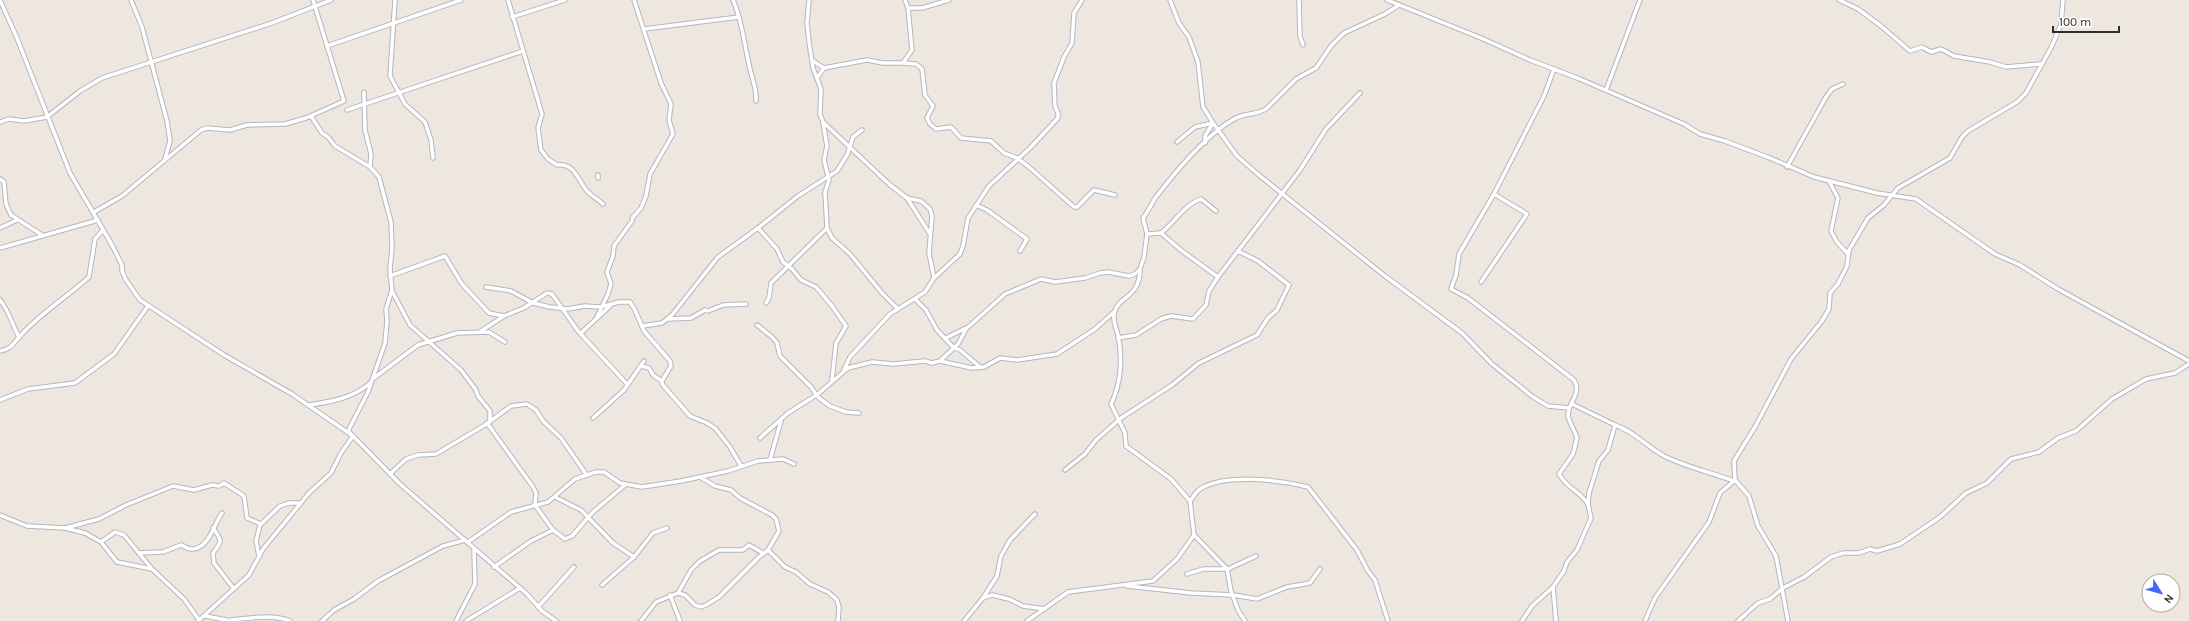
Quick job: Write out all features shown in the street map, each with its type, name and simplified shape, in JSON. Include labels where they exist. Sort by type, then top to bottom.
[{"type":"street","points":[[0,0],[17,38],[70,173],[104,230],[122,265],[122,271],[126,280],[134,293],[148,306],[224,355],[309,404],[353,436]]},
{"type":"street","points":[[132,0],[142,27],[170,141],[165,160]]},
{"type":"street","points":[[94,212],[122,196],[195,133],[207,128],[230,130],[247,125],[285,124],[311,116],[344,101],[313,0]]},
{"type":"street","points":[[0,122],[9,119],[24,121],[47,117],[94,82],[150,62],[272,23],[331,0]]},
{"type":"street","points":[[395,0],[390,73],[399,93],[408,107],[425,122],[431,140],[433,158]]},
{"type":"street","points":[[327,46],[460,0]]},
{"type":"street","points":[[508,0],[542,114],[538,128],[541,150],[548,159],[557,165],[570,167],[582,180],[586,190],[603,204]]},
{"type":"street","points":[[512,17],[565,0]]},
{"type":"street","points":[[597,317],[611,284],[607,272],[612,260],[614,246],[632,221],[633,216],[641,208],[646,196],[650,174],[673,134],[669,120],[671,104],[661,83],[634,0]]},
{"type":"street","points":[[733,0],[756,90],[756,101]]},
{"type":"street","points":[[809,0],[807,23],[812,60],[820,89],[820,114],[823,122],[827,146],[824,160],[829,180],[825,192],[827,228],[832,238],[850,254],[882,293],[897,308]]},
{"type":"street","points":[[903,63],[912,50],[908,8],[905,0]]},
{"type":"street","points":[[908,8],[922,8],[949,0]]},
{"type":"street","points":[[844,371],[851,356],[897,308],[925,292],[934,278],[960,254],[968,218],[989,186],[1017,158],[1030,148],[1059,116],[1055,107],[1054,84],[1064,57],[1072,42],[1074,13],[1082,0]]},
{"type":"street","points":[[1170,0],[1179,23],[1189,37],[1198,62],[1203,109],[1237,156],[1385,276],[1462,333],[1492,364],[1532,397],[1548,406],[1571,406],[1641,437],[1663,455],[1681,464],[1734,481],[1749,496],[1758,526],[1776,556],[1788,621]]},
{"type":"street","points":[[1299,0],[1300,36],[1303,46]]},
{"type":"street","points":[[1387,0],[1606,90],[1684,124],[1700,134],[1725,140],[1774,160],[1787,167],[1828,181],[1908,197],[1922,202],[1995,254],[2020,265],[2058,289],[2189,362],[2175,373],[2146,380],[2112,399],[2076,430],[2058,438],[2039,452],[2011,460],[1987,483],[1966,493],[1940,517],[1900,544],[1877,551],[1870,549],[1855,554],[1837,554],[1819,564],[1804,577],[1783,588],[1770,599],[1756,604],[1738,621]]},
{"type":"street","points":[[1606,90],[1640,0]]},
{"type":"street","points":[[1839,0],[1858,9],[1912,51],[1922,47],[1930,52],[1941,49],[1954,56],[1990,62],[2006,67],[2041,64]]},
{"type":"street","points":[[1645,621],[1655,598],[1709,522],[1720,493],[1734,481],[1734,461],[1738,452],[1755,427],[1791,359],[1822,321],[1828,309],[1830,293],[1838,284],[1847,266],[1848,254],[1853,241],[1868,218],[1884,205],[1898,188],[1921,173],[1950,158],[1962,137],[1968,131],[1978,127],[2022,98],[2052,46],[2061,24],[2063,0]]},
{"type":"street","points":[[760,438],[816,395],[844,371],[872,362],[893,364],[925,360],[932,363],[940,361],[972,368],[991,364],[1000,358],[1017,360],[1028,357],[1041,358],[1060,353],[1070,343],[1095,329],[1137,288],[1140,269],[1144,257],[1147,234],[1143,218],[1153,202],[1205,143],[1218,130],[1239,116],[1266,109],[1296,79],[1316,68],[1331,46],[1344,33],[1379,17],[1399,5]]},
{"type":"street","points":[[644,29],[738,17]]},
{"type":"street","points":[[347,110],[523,51]]},
{"type":"street","points":[[812,60],[824,68],[867,60],[883,63],[916,64],[922,69],[925,95],[933,106],[928,118],[936,129],[951,127],[961,138],[990,141],[1004,153],[1017,158],[1074,207],[1077,207],[1094,190],[1116,195]]},
{"type":"street","points":[[817,78],[824,68]]},
{"type":"street","points":[[1522,621],[1532,606],[1553,587],[1564,571],[1567,562],[1577,550],[1579,542],[1590,522],[1591,515],[1588,504],[1581,494],[1567,486],[1559,474],[1573,454],[1578,438],[1568,417],[1577,387],[1570,376],[1468,298],[1451,289],[1456,274],[1459,254],[1494,194],[1544,96],[1554,69]]},
{"type":"street","points":[[1787,167],[1826,97],[1832,89],[1843,84]]},
{"type":"street","points":[[364,92],[365,130],[371,154],[370,167]]},
{"type":"street","points":[[1118,338],[1136,334],[1161,318],[1171,316],[1193,319],[1206,305],[1209,291],[1218,277],[1282,193],[1326,129],[1360,93]]},
{"type":"street","points":[[311,116],[322,133],[328,137],[335,146],[370,167],[380,179],[381,189],[390,215],[392,248],[390,276],[392,290],[410,325],[461,370],[476,390],[480,399],[489,408],[489,422],[533,487],[536,493],[535,505],[553,530],[565,539],[572,536],[588,517],[625,484]]},
{"type":"street","points":[[823,122],[850,145],[889,184],[907,198],[930,234]]},
{"type":"street","points":[[1177,142],[1195,127],[1213,123]]},
{"type":"street","points":[[1205,143],[1205,136],[1213,123]]},
{"type":"street","points":[[642,326],[662,323],[718,257],[798,196],[828,177],[840,167],[855,135],[862,130]]},
{"type":"street","points":[[0,179],[4,182],[9,211],[17,220],[42,235]]},
{"type":"street","points":[[1828,181],[1838,195],[1839,201],[1832,232],[1837,242],[1848,254]]},
{"type":"street","points":[[1480,282],[1527,214],[1494,194]]},
{"type":"street","points":[[907,198],[921,201],[930,209],[932,216],[929,254],[934,278]]},
{"type":"street","points":[[1147,234],[1161,233],[1171,226],[1195,201],[1201,199],[1216,211]]},
{"type":"street","points":[[976,206],[987,210],[1028,239],[1020,251]]},
{"type":"street","points":[[0,228],[17,220]]},
{"type":"street","points":[[0,248],[98,220]]},
{"type":"street","points":[[758,228],[777,250],[783,262],[801,280],[813,285],[828,301],[846,326],[836,343],[835,366],[832,381]]},
{"type":"street","points":[[766,303],[770,298],[771,283],[827,228]]},
{"type":"street","points":[[0,351],[10,348],[19,337],[89,278],[95,239],[104,230]]},
{"type":"street","points":[[1161,233],[1182,251],[1218,277]]},
{"type":"street","points":[[1065,470],[1085,454],[1096,440],[1119,419],[1172,385],[1199,363],[1257,335],[1268,318],[1277,310],[1289,285],[1258,261],[1238,251]]},
{"type":"street","points":[[390,276],[445,256],[462,284],[489,313],[504,316]]},
{"type":"street","points":[[946,338],[968,326],[1005,294],[1041,278],[1055,282],[1108,272],[1129,276],[1140,269]]},
{"type":"street","points":[[486,287],[511,291],[537,304],[561,308],[584,306],[601,307],[624,301],[630,302],[644,331],[670,361],[671,366],[662,381]]},
{"type":"street","points":[[392,290],[386,309],[387,325],[384,346],[376,364],[372,380],[349,429],[349,432],[390,474],[442,521],[467,541],[474,550],[520,588],[538,607],[556,621]]},
{"type":"street","points":[[525,307],[547,293],[552,294],[581,333],[627,384]]},
{"type":"street","points":[[915,298],[926,310],[938,330],[954,348],[960,350],[982,367]]},
{"type":"street","points":[[0,300],[8,310],[11,323],[19,337]]},
{"type":"street","points":[[478,332],[504,316],[525,307],[537,304]]},
{"type":"street","points":[[666,319],[691,318],[705,310],[708,311],[723,305],[746,304]]},
{"type":"street","points":[[581,333],[612,305]]},
{"type":"street","points":[[0,400],[28,389],[75,383],[114,354],[148,306]]},
{"type":"street","points":[[1114,311],[1114,324],[1118,338],[1119,382],[1111,404],[1119,419],[1120,426],[1125,433],[1126,446],[1170,479],[1190,501],[1194,536],[1227,569],[1238,610],[1245,621]]},
{"type":"street","points":[[756,325],[772,337],[777,343],[780,356],[811,387],[816,395],[830,406],[846,412],[859,413]]},
{"type":"street","points":[[940,361],[958,344],[968,326]]},
{"type":"street","points":[[309,404],[348,397],[360,391],[372,380],[418,346],[457,333],[489,332],[505,342]]},
{"type":"street","points":[[593,418],[624,390],[644,361]]},
{"type":"street","points":[[641,366],[650,368],[653,375],[662,381],[662,384],[690,416],[715,428],[730,447],[741,466]]},
{"type":"street","points":[[390,474],[406,459],[418,455],[436,454],[489,422],[511,406],[527,404],[536,410],[543,421],[561,438],[586,474]]},
{"type":"street","points":[[770,460],[782,420]]},
{"type":"street","points":[[1588,504],[1589,493],[1598,464],[1608,450],[1615,425]]},
{"type":"street","points":[[101,542],[110,533],[121,533],[152,569],[179,593],[198,621],[234,589],[253,569],[263,549],[309,493],[331,474],[341,453],[353,436]]},
{"type":"street","points":[[322,621],[334,610],[346,604],[378,581],[443,546],[467,541],[511,512],[548,502],[555,498],[575,478],[586,474],[604,472],[625,484],[647,487],[728,471],[741,466],[770,460],[783,459],[794,464]]},
{"type":"street","points":[[678,592],[685,595],[695,605],[701,607],[706,605],[733,584],[763,553],[768,550],[779,530],[776,519],[740,498],[731,490],[715,486],[700,476]]},
{"type":"street","points":[[1190,501],[1200,490],[1210,485],[1233,480],[1277,481],[1308,487],[1357,550],[1368,571],[1375,580],[1388,621]]},
{"type":"street","points":[[65,528],[99,519],[126,505],[173,486],[194,490],[212,485],[219,486],[224,483],[244,496],[247,518],[261,524]]},
{"type":"street","points":[[555,498],[581,510],[613,543],[634,557]]},
{"type":"street","points":[[259,557],[256,541],[261,524],[280,506],[289,503],[301,504]]},
{"type":"street","points":[[139,553],[163,552],[181,546],[194,549],[206,542],[222,513]]},
{"type":"street","points":[[964,621],[983,598],[997,576],[1001,556],[1010,540],[1035,514]]},
{"type":"street","points":[[0,515],[27,526],[65,528],[85,532],[101,542],[117,562],[152,569]]},
{"type":"street","points":[[213,528],[221,539],[221,543],[213,553],[214,563],[234,589]]},
{"type":"street","points":[[602,585],[634,557],[653,533],[667,528]]},
{"type":"street","points":[[494,567],[531,541],[553,530]]},
{"type":"street","points":[[1027,621],[1071,590],[1153,581],[1177,559],[1194,536]]},
{"type":"street","points":[[641,621],[656,602],[678,592],[696,564],[719,550],[743,550],[749,545],[763,553]]},
{"type":"street","points":[[456,621],[474,584],[474,550]]},
{"type":"street","points":[[768,550],[785,567],[796,572],[810,584],[828,592],[837,600],[839,607],[838,621]]},
{"type":"street","points":[[1187,574],[1207,568],[1227,569],[1256,556]]},
{"type":"street","points":[[538,607],[574,567]]},
{"type":"street","points":[[1124,585],[1191,593],[1233,595],[1257,599],[1267,597],[1287,587],[1310,583],[1320,569]]},
{"type":"street","points":[[1553,587],[1556,621]]},
{"type":"street","points":[[466,621],[520,588]]},
{"type":"street","points":[[670,595],[680,621]]},
{"type":"street","points":[[983,598],[992,596],[1009,599],[1022,606],[1045,609]]},
{"type":"street","points":[[205,616],[232,621],[261,617],[280,618],[290,621]]}]
